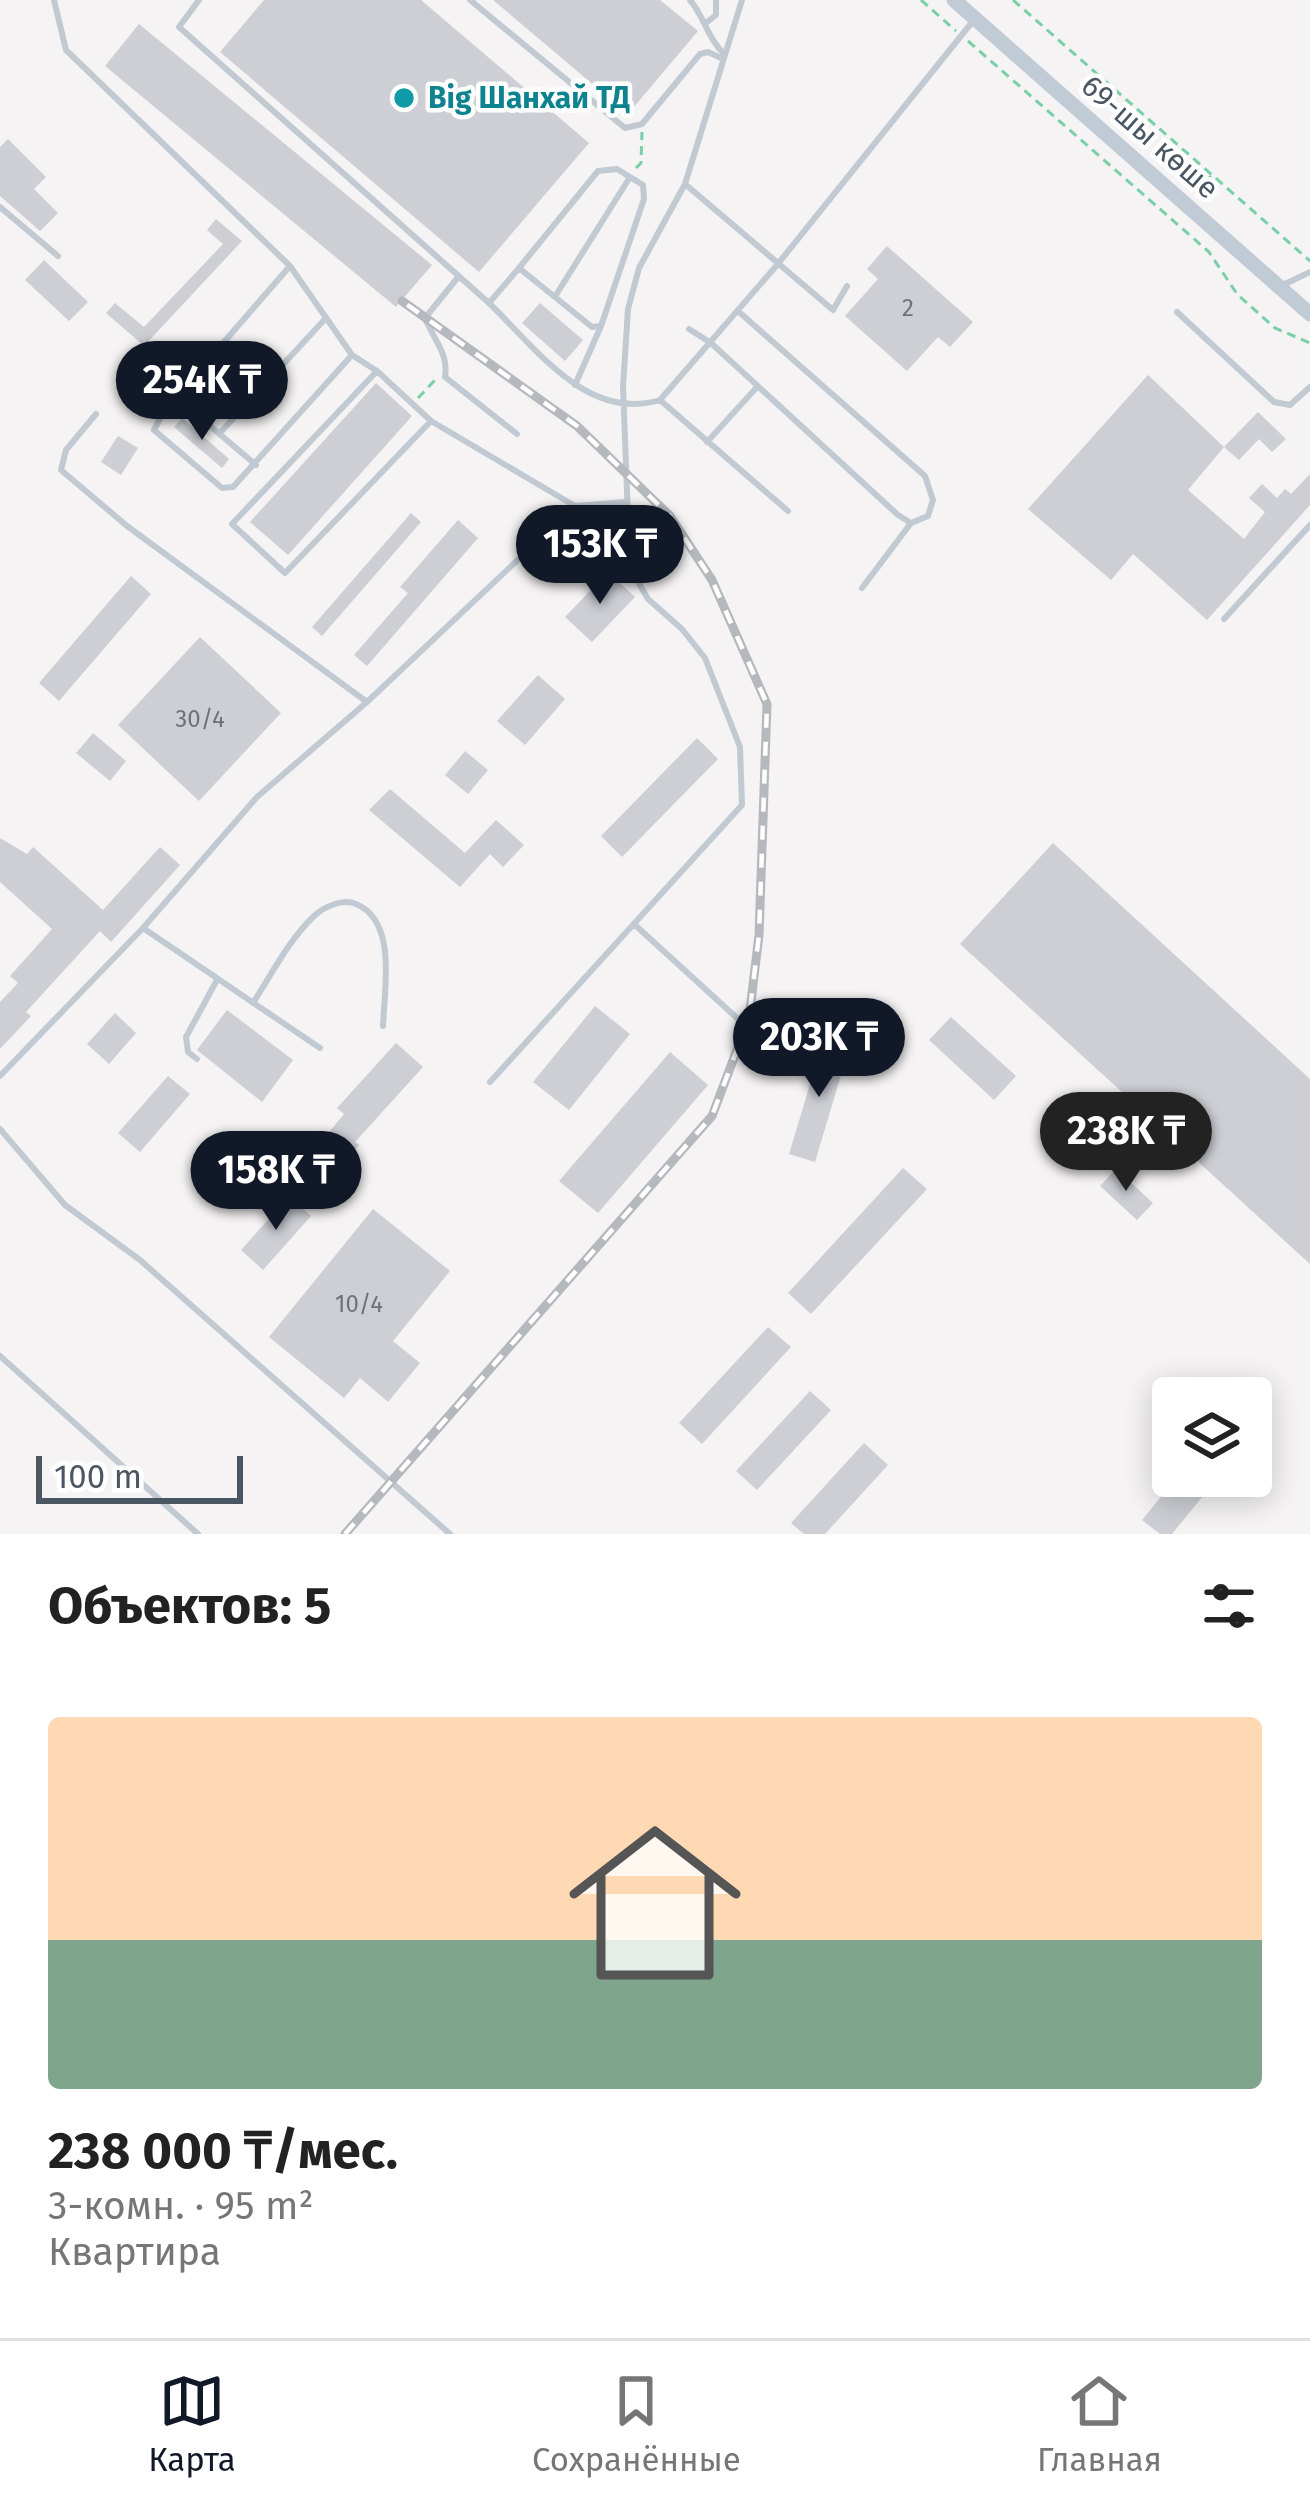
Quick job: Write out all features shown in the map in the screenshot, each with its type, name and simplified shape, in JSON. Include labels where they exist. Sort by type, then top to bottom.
[{"type":"main road","name":"69-шы көше","points":[[954,0],[1310,314]]},
{"type":"lane","points":[[54,0],[66,50],[290,266],[352,356],[377,371],[431,421],[575,506],[626,502]]},
{"type":"lane","points":[[198,0],[179,27],[575,385],[595,397],[639,406],[660,400],[711,344],[975,19]]},
{"type":"lane","points":[[470,0],[625,128],[642,124],[700,54],[722,56]]},
{"type":"lane","points":[[691,0],[722,56]]},
{"type":"lane","points":[[706,23],[716,15],[716,0]]},
{"type":"lane","points":[[490,1082],[742,805],[740,746],[705,658],[682,629],[648,599],[630,568],[622,405],[628,308],[639,268],[685,184],[742,0]]},
{"type":"lane","points":[[489,303],[598,171],[617,169],[644,185],[644,199],[601,326],[575,385]]},
{"type":"lane","points":[[556,295],[630,177]]},
{"type":"lane","points":[[685,184],[832,310],[847,286]]},
{"type":"lane","points":[[0,207],[58,256]]},
{"type":"lane","points":[[290,266],[153,426],[222,488],[233,488],[352,356]]},
{"type":"lane","points":[[519,268],[592,327],[601,326]]},
{"type":"lane","points":[[1279,287],[1310,272]]},
{"type":"lane","points":[[459,276],[425,317],[442,348],[445,377],[517,434]]},
{"type":"lane","points":[[738,311],[925,476],[933,505],[928,516],[911,523],[862,588]]},
{"type":"lane","points":[[1178,312],[1274,402],[1290,405],[1310,387]]},
{"type":"lane","points":[[219,434],[325,319]]},
{"type":"lane","points":[[689,329],[911,523]]},
{"type":"lane","points":[[377,371],[232,524],[277,566],[285,572],[431,421]]},
{"type":"lane","points":[[707,442],[758,386]]},
{"type":"lane","points":[[176,398],[256,465]]},
{"type":"lane","points":[[660,400],[788,511]]},
{"type":"lane","points":[[96,414],[66,450],[61,470],[127,526],[367,702]]},
{"type":"lane","points":[[0,1076],[143,928],[257,797],[367,702],[575,506]]},
{"type":"lane","points":[[1224,619],[1310,525]]},
{"type":"lane","points":[[254,1003],[315,915],[352,901],[370,912],[381,933],[385,951],[382,1027]]},
{"type":"lane","points":[[634,924],[784,1061]]},
{"type":"lane","points":[[143,928],[320,1048]]},
{"type":"lane","points":[[196,1059],[188,1052],[185,1037],[217,980]]},
{"type":"lane","points":[[0,1129],[65,1205],[140,1260],[450,1534]]},
{"type":"lane","points":[[0,1356],[198,1534]]},
{"type":"path","points":[[921,0],[1209,252],[1237,294],[1275,328],[1310,343]]},
{"type":"path","points":[[1013,0],[1310,261]]},
{"type":"path","points":[[630,177],[640,163],[642,124]]},
{"type":"path","points":[[413,404],[434,380],[445,377]]},
{"type":"building","name":"Big Шанхай ТД","points":[[264,0],[421,0],[589,143],[479,272],[220,52]]},
{"type":"building","points":[[493,0],[660,0],[698,31],[628,114]]},
{"type":"building","points":[[139,24],[432,265],[396,307],[105,66]]},
{"type":"building","points":[[8,139],[46,177],[34,189],[58,213],[40,231],[0,196],[0,147]]},
{"type":"building","points":[[216,219],[242,241],[144,346],[106,313],[115,303],[144,327],[223,244],[207,230]]},
{"type":"building","points":[[887,246],[973,322],[950,347],[938,337],[907,371],[845,316],[878,279],[867,269]]},
{"type":"building","points":[[44,260],[88,302],[69,321],[25,280]]},
{"type":"building","points":[[540,303],[583,340],[565,361],[522,323]]},
{"type":"building","points":[[1148,375],[1224,447],[1188,490],[1244,539],[1265,512],[1249,498],[1262,484],[1277,498],[1285,489],[1291,494],[1310,474],[1310,505],[1207,620],[1133,554],[1111,580],[1028,509]]},
{"type":"building","points":[[376,383],[412,416],[288,555],[250,522]]},
{"type":"building","points":[[1258,412],[1286,439],[1272,452],[1259,439],[1239,460],[1224,447]]},
{"type":"building","points":[[182,418],[229,459],[222,468],[174,427]]},
{"type":"building","points":[[118,436],[138,448],[121,475],[101,462]]},
{"type":"building","points":[[411,513],[421,522],[322,636],[312,627]]},
{"type":"building","points":[[458,520],[478,538],[367,666],[354,655],[408,593],[400,587]]},
{"type":"building","points":[[608,572],[635,597],[592,642],[565,617]]},
{"type":"building","points":[[131,576],[151,594],[59,701],[39,683]]},
{"type":"building","points":[[200,637],[281,713],[199,801],[118,725]]},
{"type":"building","points":[[538,675],[565,699],[525,745],[497,721]]},
{"type":"building","points":[[93,733],[126,761],[110,781],[76,753]]},
{"type":"building","points":[[697,738],[718,759],[622,857],[601,836]]},
{"type":"building","points":[[465,751],[488,770],[468,794],[445,775]]},
{"type":"building","points":[[390,789],[465,853],[496,820],[524,845],[503,867],[490,854],[460,887],[369,810]]},
{"type":"building","points":[[0,838],[27,854],[33,847],[103,910],[160,847],[180,865],[111,942],[100,931],[26,1012],[31,1016],[0,1049],[0,1002],[18,983],[10,976],[52,929],[0,882]]},
{"type":"building","points":[[1053,843],[1310,1079],[1310,1264],[960,944]]},
{"type":"building","points":[[595,1006],[630,1034],[569,1110],[533,1082]]},
{"type":"building","points":[[227,1010],[293,1060],[262,1102],[197,1050]]},
{"type":"building","points":[[115,1013],[136,1033],[109,1064],[87,1044]]},
{"type":"building","points":[[951,1017],[1016,1076],[994,1100],[929,1040]]},
{"type":"building","points":[[824,1038],[850,1045],[815,1162],[789,1154]]},
{"type":"building","points":[[396,1043],[423,1067],[355,1142],[359,1145],[318,1194],[295,1174],[344,1114],[337,1108]]},
{"type":"building","points":[[670,1052],[708,1085],[598,1213],[559,1181]]},
{"type":"building","points":[[168,1076],[190,1094],[140,1152],[118,1133]]},
{"type":"building","points":[[234,1148],[258,1169],[237,1195],[212,1175]]},
{"type":"building","points":[[903,1168],[927,1189],[811,1314],[788,1293]]},
{"type":"building","points":[[1116,1169],[1153,1203],[1137,1220],[1100,1186]]},
{"type":"building","points":[[289,1196],[311,1216],[263,1270],[241,1250]]},
{"type":"building","points":[[373,1209],[450,1271],[393,1341],[420,1363],[388,1402],[360,1378],[344,1398],[269,1337]]},
{"type":"building","points":[[768,1327],[791,1347],[702,1444],[679,1423]]},
{"type":"building","points":[[810,1391],[831,1410],[757,1490],[736,1471]]},
{"type":"building","points":[[864,1443],[888,1465],[825,1534],[804,1534],[791,1523]]},
{"type":"building","points":[[1161,1497],[1202,1497],[1172,1534],[1160,1534],[1142,1520]]},
{"type":"railway","points":[[345,1534],[712,1116],[749,1018],[759,935],[767,704],[712,580],[670,516],[577,426],[402,301]]},
{"type":"place","name":"Big Шанхай ТД","points":[[404,98]]}]
